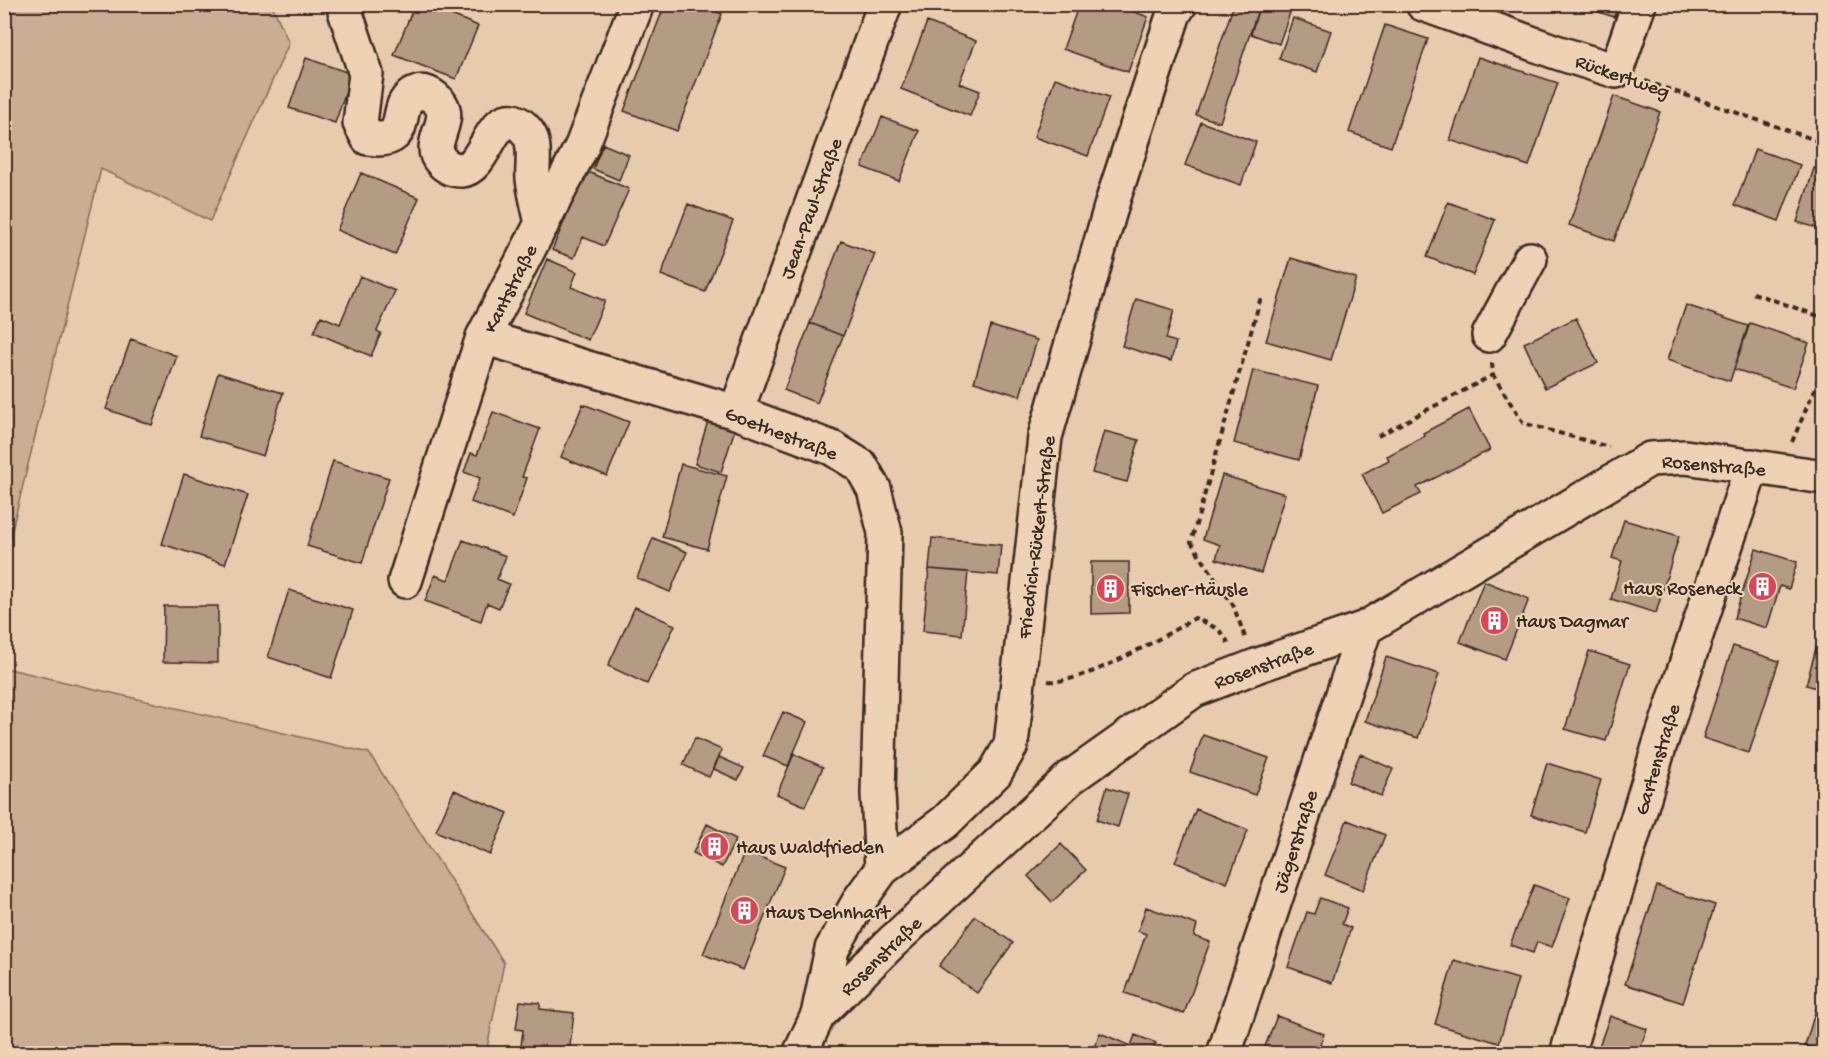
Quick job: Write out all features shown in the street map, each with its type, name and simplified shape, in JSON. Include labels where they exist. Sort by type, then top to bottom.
[{"type":"street","name":"Kantstraße","points":[[405,581],[483,337],[582,146],[637,4]]},
{"type":"street","name":"Jean-Paul-Straße","points":[[736,412],[885,4]]},
{"type":"street","name":"Friedrich-Rückert-Straße","points":[[818,1015],[832,949],[861,898],[882,869],[945,822],[995,773],[1011,745],[1045,437],[1113,200],[1174,14],[1180,4]]},
{"type":"street","name":"Rückertweg","points":[[1423,4],[1616,71]]},
{"type":"street","points":[[1616,71],[1639,4]]},
{"type":"street","points":[[345,11],[366,74],[360,123],[368,138],[390,139],[397,131],[406,103],[417,93],[424,93],[439,102],[443,111],[444,123],[436,149],[438,158],[446,166],[458,170],[470,169],[479,159],[491,133],[498,126],[508,121],[519,124],[528,131],[532,143],[533,178],[542,224]]},
{"type":"street","points":[[1489,335],[1530,259]]},
{"type":"street","name":"Goethestraße","points":[[483,337],[736,412],[832,448],[861,466],[874,489],[885,533],[878,793],[882,869]]},
{"type":"street","name":"Rosenstraße","points":[[800,1053],[818,1015],[892,942],[1070,778],[1194,690],[1365,628],[1650,459],[1685,458],[1824,477]]},
{"type":"street","name":"Gartenstraße","points":[[1567,1053],[1659,747],[1766,468]]},
{"type":"street","name":"Jägerstraße","points":[[1224,1053],[1365,628]]},
{"type":"path","name":"Rückertweg","points":[[1616,71],[1824,143]]},
{"type":"path","points":[[1753,293],[1824,318]]},
{"type":"path","points":[[1256,666],[1233,605],[1191,542],[1261,297]]},
{"type":"path","points":[[1489,335],[1493,375],[1523,423],[1650,459]]},
{"type":"path","points":[[1766,468],[1824,367]]},
{"type":"path","points":[[1378,436],[1493,375]]},
{"type":"path","points":[[1018,678],[1056,682],[1104,666],[1151,644],[1195,618],[1210,625]]},
{"type":"shaded area","points":[[5,4],[272,5],[289,43],[210,221],[101,169],[5,558]]},
{"type":"shaded area","points":[[5,668],[369,753],[504,963],[486,1053],[5,1053]]},
{"type":"building","points":[[415,4],[425,4],[478,26],[456,79],[394,55]]},
{"type":"building","points":[[665,4],[697,4],[722,14],[677,131],[624,111]]},
{"type":"building","points":[[1079,4],[1114,4],[1148,17],[1128,72],[1063,49]]},
{"type":"building","points":[[1234,4],[1260,4],[1220,122],[1196,115]]},
{"type":"building","points":[[1260,4],[1284,4],[1292,7],[1279,44],[1251,34]]},
{"type":"building","points":[[1575,4],[1618,4],[1614,17]]},
{"type":"building","points":[[1293,18],[1331,31],[1317,72],[1279,59]]},
{"type":"building","points":[[927,22],[976,41],[959,83],[980,91],[970,116],[901,89]]},
{"type":"building","points":[[1385,25],[1428,39],[1391,147],[1349,132]]},
{"type":"building","points":[[1478,57],[1558,83],[1529,166],[1450,140]]},
{"type":"building","points":[[306,58],[352,74],[335,123],[289,108]]},
{"type":"building","points":[[1055,78],[1109,97],[1088,156],[1034,137]]},
{"type":"building","points":[[1614,96],[1660,112],[1614,241],[1569,225]]},
{"type":"building","points":[[882,117],[919,131],[899,181],[862,167]]},
{"type":"building","points":[[1201,122],[1256,142],[1241,185],[1185,165]]},
{"type":"building","points":[[603,144],[629,155],[619,180],[593,169]]},
{"type":"building","points":[[1755,149],[1800,165],[1779,221],[1735,205]]},
{"type":"building","points":[[1814,168],[1824,171],[1824,230],[1797,222]]},
{"type":"building","points":[[586,171],[629,189],[604,246],[583,237],[574,258],[552,250]]},
{"type":"building","points":[[361,173],[419,198],[395,255],[337,230]]},
{"type":"building","points":[[1448,202],[1495,220],[1473,275],[1427,257]]},
{"type":"building","points":[[688,204],[733,221],[705,292],[661,275]]},
{"type":"building","points":[[841,241],[875,254],[843,336],[810,323]]},
{"type":"building","points":[[1291,258],[1356,278],[1331,360],[1266,341]]},
{"type":"building","points":[[547,259],[577,272],[571,287],[605,301],[588,340],[524,313]]},
{"type":"building","points":[[360,276],[395,291],[377,331],[381,333],[371,356],[314,332],[321,316],[340,324]]},
{"type":"building","points":[[1136,299],[1174,310],[1166,339],[1176,342],[1171,361],[1122,346]]},
{"type":"building","points":[[1686,305],[1748,326],[1730,381],[1667,360]]},
{"type":"building","points":[[1576,318],[1598,363],[1545,388],[1524,343]]},
{"type":"building","points":[[810,323],[843,336],[817,403],[784,390]]},
{"type":"building","points":[[1750,323],[1809,343],[1793,388],[1734,369]]},
{"type":"building","points":[[991,326],[1037,340],[1020,396],[974,382]]},
{"type":"building","points":[[131,339],[177,356],[152,425],[106,409]]},
{"type":"building","points":[[1253,370],[1318,386],[1299,460],[1234,443]]},
{"type":"building","points":[[218,373],[283,393],[263,456],[199,436]]},
{"type":"building","points":[[583,404],[629,422],[607,476],[561,457]]},
{"type":"building","points":[[1469,409],[1490,450],[1417,487],[1421,494],[1382,513],[1362,474],[1389,460],[1387,456],[1425,436],[1423,433]]},
{"type":"building","points":[[493,412],[540,429],[522,477],[527,478],[513,518],[471,502],[480,478],[464,472],[471,453],[477,455]]},
{"type":"building","points":[[708,421],[735,429],[721,472],[695,464]]},
{"type":"building","points":[[1104,431],[1139,440],[1127,482],[1092,473]]},
{"type":"building","points":[[333,461],[389,478],[362,563],[307,546]]},
{"type":"building","points":[[681,464],[727,476],[707,549],[662,537]]},
{"type":"building","points":[[184,474],[248,495],[225,564],[162,544]]},
{"type":"building","points":[[1222,475],[1285,494],[1261,573],[1216,559],[1220,545],[1203,539]]},
{"type":"building","points":[[1624,520],[1679,536],[1656,613],[1611,599],[1622,561],[1612,558]]},
{"type":"building","points":[[653,538],[687,552],[670,592],[637,578]]},
{"type":"building","points":[[932,538],[1001,545],[998,575],[929,569]]},
{"type":"building","points":[[463,540],[506,556],[497,579],[509,584],[499,608],[487,603],[481,621],[425,601],[435,575],[448,580]]},
{"type":"building","name":"Haus Roseneck","points":[[1756,549],[1797,562],[1789,589],[1780,586],[1767,628],[1734,618]]},
{"type":"building","name":"Fischer-Häusle","points":[[1091,562],[1129,562],[1129,613],[1091,614]]},
{"type":"building","points":[[929,569],[968,572],[962,635],[923,631]]},
{"type":"building","name":"Haus Dagmar","points":[[1484,581],[1529,599],[1505,659],[1460,642]]},
{"type":"building","points":[[289,590],[353,610],[331,678],[268,657]]},
{"type":"building","points":[[164,606],[218,606],[218,663],[163,662]]},
{"type":"building","points":[[635,607],[675,625],[647,684],[608,666]]},
{"type":"building","points":[[1819,637],[1824,638],[1824,690],[1806,685]]},
{"type":"building","points":[[1733,646],[1779,661],[1749,753],[1703,738]]},
{"type":"building","points":[[1589,651],[1630,664],[1606,741],[1565,729]]},
{"type":"building","points":[[1386,657],[1439,674],[1418,738],[1365,721]]},
{"type":"building","points":[[783,712],[807,722],[788,766],[763,756]]},
{"type":"building","points":[[1203,735],[1269,758],[1255,795],[1190,772]]},
{"type":"building","points":[[695,738],[722,750],[709,777],[683,765]]},
{"type":"building","points":[[794,754],[823,767],[805,806],[777,794]]},
{"type":"building","points":[[1360,754],[1393,769],[1381,796],[1348,782]]},
{"type":"building","points":[[719,757],[744,768],[738,780],[714,769]]},
{"type":"building","points":[[1547,763],[1601,780],[1585,832],[1531,815]]},
{"type":"building","points":[[1107,787],[1128,794],[1118,827],[1097,820]]},
{"type":"building","points":[[454,790],[508,813],[490,855],[436,831]]},
{"type":"building","points":[[1196,809],[1248,830],[1227,883],[1175,862]]},
{"type":"building","points":[[1347,820],[1385,835],[1363,890],[1325,875]]},
{"type":"building","name":"Haus Waldfrieden","points":[[707,824],[736,839],[722,867],[693,853]]},
{"type":"building","points":[[1061,844],[1086,870],[1052,902],[1028,876]]},
{"type":"building","name":"Haus Dehnhart","points":[[745,851],[785,867],[743,970],[703,954]]},
{"type":"building","points":[[1534,885],[1570,898],[1552,947],[1537,942],[1533,953],[1510,945]]},
{"type":"building","points":[[1657,886],[1715,905],[1683,1003],[1625,984]]},
{"type":"building","points":[[1320,898],[1348,908],[1342,924],[1351,928],[1332,983],[1288,967],[1307,912],[1314,914]]},
{"type":"building","points":[[1146,907],[1197,925],[1194,936],[1210,942],[1184,1014],[1125,993],[1146,934],[1138,931]]},
{"type":"building","points":[[975,916],[1013,943],[977,993],[939,966]]},
{"type":"building","points":[[1454,960],[1518,979],[1499,1043],[1435,1024]]},
{"type":"building","points":[[1824,982],[1824,1051],[1805,1046]]},
{"type":"building","points":[[520,1001],[540,1003],[540,1009],[574,1013],[569,1054],[520,1054],[523,1030],[516,1029]]},
{"type":"building","points":[[1277,1016],[1324,1034],[1316,1054],[1262,1054]]},
{"type":"building","points":[[1610,1016],[1647,1029],[1638,1054],[1608,1054],[1598,1049]]},
{"type":"building","points":[[1100,1033],[1131,1046],[1135,1035],[1156,1043],[1153,1051],[1160,1054],[1091,1054]]},
{"type":"place","name":"Haus Roseneck","points":[[1762,587]]},
{"type":"place","name":"Fischer-Häusle","points":[[1110,588]]},
{"type":"place","name":"Haus Dagmar","points":[[1495,620]]},
{"type":"place","name":"Haus Waldfrieden","points":[[715,846]]},
{"type":"place","name":"Haus Dehnhart","points":[[744,911]]}]
